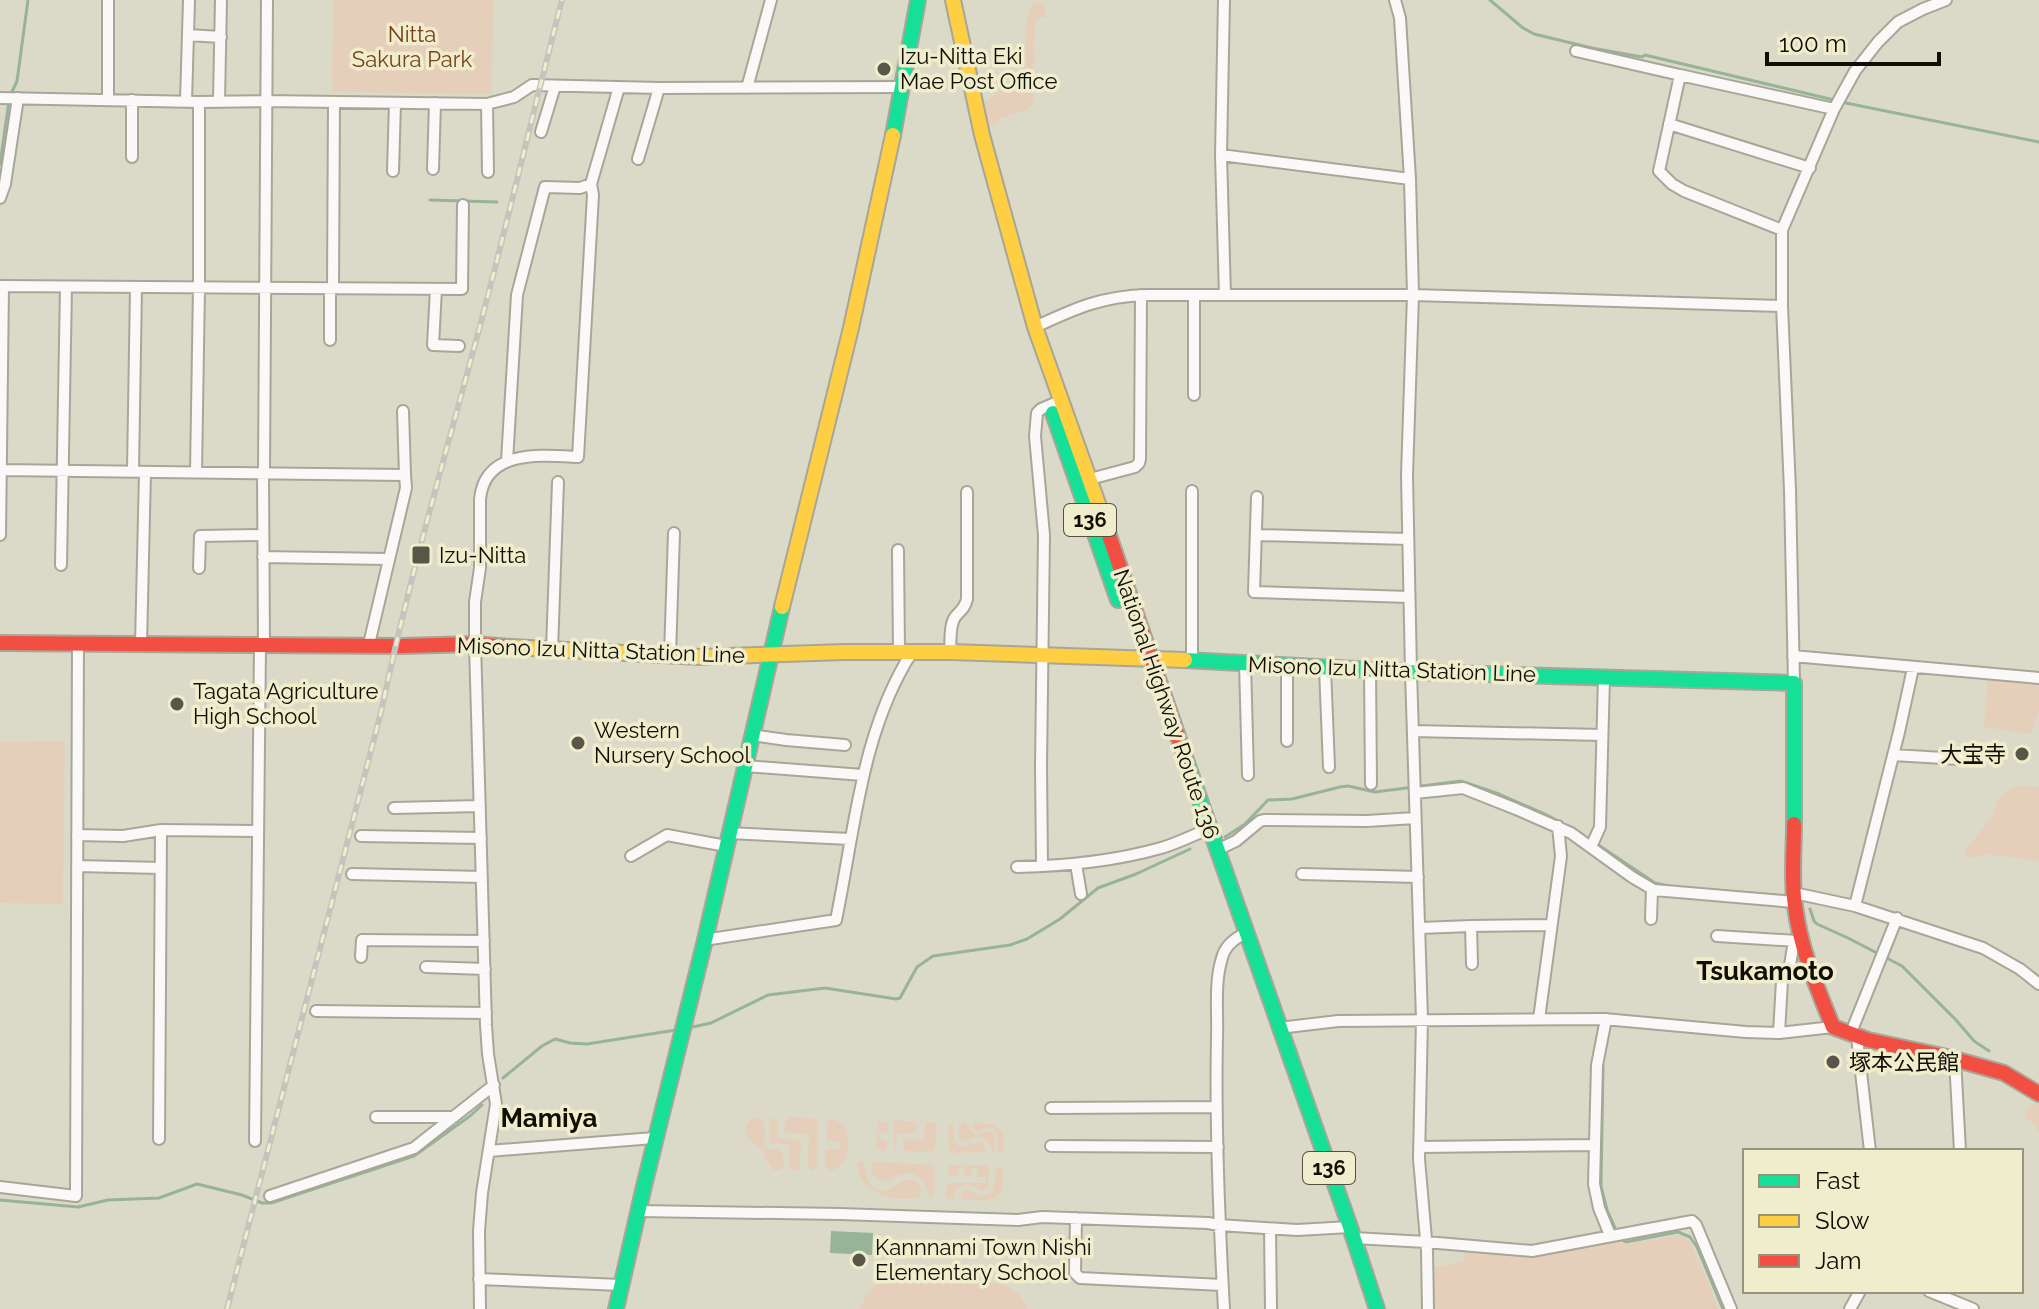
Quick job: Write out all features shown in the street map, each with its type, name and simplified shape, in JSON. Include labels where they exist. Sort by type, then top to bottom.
[{"type":"main road","points":[[616,1309],[654,1138],[857,300],[903,87],[918,0]]},
{"type":"main road","name":"National Highway Route 136","points":[[942,0],[973,146],[1001,255],[1056,402],[1241,935],[1377,1309]]},
{"type":"main road","name":"National Highway Route 136","points":[[953,0],[982,135],[1056,402],[1090,479],[1144,658]]},
{"type":"main road","name":"Misono Izu Nitta Station Line","points":[[0,643],[475,644],[700,657],[950,652],[1192,660],[1411,672],[1794,683]]},
{"type":"main road","points":[[1794,683],[1794,898],[1798,942],[1833,1027],[1854,1036],[2004,1073],[2039,1094]]},
{"type":"main road","name":"National Highway Route 136","points":[[1204,831],[1217,850],[1241,935],[1279,1028],[1348,1231],[1365,1309]]},
{"type":"street","points":[[108,0],[108,100]]},
{"type":"street","points":[[186,101],[189,0]]},
{"type":"street","points":[[219,101],[221,0]]},
{"type":"street","points":[[255,1141],[267,0]]},
{"type":"street","points":[[747,88],[771,0]]},
{"type":"street","points":[[1224,0],[1221,155],[1225,295]]},
{"type":"street","points":[[1395,0],[1400,18],[1410,179],[1413,295],[1407,475],[1422,1019],[1419,1147],[1428,1309]]},
{"type":"street","points":[[1794,683],[1782,230],[1834,109],[1855,71],[1898,22],[1946,0]]},
{"type":"street","points":[[188,35],[221,37]]},
{"type":"street","points":[[1576,51],[1834,109]]},
{"type":"street","points":[[1680,75],[1659,171],[1684,191],[1782,230]]},
{"type":"street","points":[[0,98],[487,104],[514,97],[532,85],[903,87]]},
{"type":"street","points":[[541,132],[555,86]]},
{"type":"street","points":[[480,1309],[479,1231],[496,1104],[488,1054],[486,1013],[475,644],[481,491],[489,474],[507,461],[540,455],[578,457],[593,195],[591,184],[619,87]]},
{"type":"street","points":[[638,159],[659,88]]},
{"type":"street","points":[[0,198],[5,184],[18,98]]},
{"type":"street","points":[[132,100],[132,157]]},
{"type":"street","points":[[196,472],[199,102]]},
{"type":"street","points":[[330,340],[334,102]]},
{"type":"street","points":[[393,171],[395,103]]},
{"type":"street","points":[[433,169],[435,103]]},
{"type":"street","points":[[487,104],[488,172]]},
{"type":"street","points":[[1669,124],[1810,168]]},
{"type":"street","points":[[1221,155],[1410,179]]},
{"type":"street","points":[[507,461],[517,295],[545,187],[580,188],[591,184]]},
{"type":"street","points":[[0,535],[2,286],[462,289],[463,205]]},
{"type":"street","points":[[61,565],[66,287]]},
{"type":"street","points":[[136,287],[141,645]]},
{"type":"street","points":[[436,289],[433,345],[459,346]]},
{"type":"street","points":[[1035,327],[1104,299],[1141,295],[1413,295],[1782,306]]},
{"type":"street","points":[[1090,479],[1135,467],[1140,459],[1141,295]]},
{"type":"street","points":[[1194,295],[1194,395]]},
{"type":"street","points":[[1042,866],[1044,535],[1035,436],[1037,413],[1056,402]]},
{"type":"street","points":[[369,644],[406,488],[403,411]]},
{"type":"street","points":[[0,470],[405,475]]},
{"type":"street","points":[[552,650],[558,482]]},
{"type":"street","points":[[1192,491],[1192,660]]},
{"type":"street","points":[[950,652],[952,623],[965,607],[967,599],[967,492]]},
{"type":"street","points":[[1257,497],[1254,592],[1409,597]]},
{"type":"street","points":[[670,655],[674,533]]},
{"type":"street","points":[[199,568],[200,536],[263,535]]},
{"type":"street","points":[[1256,535],[1408,539]]},
{"type":"street","points":[[704,940],[836,920],[863,775],[905,652],[898,550]]},
{"type":"street","points":[[263,557],[388,559]]},
{"type":"street","points":[[0,1187],[76,1196],[78,644]]},
{"type":"street","points":[[1793,656],[2039,678]]},
{"type":"street","points":[[1245,663],[1248,775]]},
{"type":"street","points":[[1287,666],[1287,741]]},
{"type":"street","points":[[1325,668],[1329,767]]},
{"type":"street","points":[[1855,906],[1913,668]]},
{"type":"street","points":[[1370,670],[1371,784]]},
{"type":"street","points":[[1591,847],[1600,827],[1604,677]]},
{"type":"street","points":[[1413,731],[1602,735]]},
{"type":"street","points":[[752,735],[845,745]]},
{"type":"street","points":[[1893,755],[1960,759]]},
{"type":"street","points":[[745,766],[863,775]]},
{"type":"street","points":[[1415,793],[1463,788],[1558,826],[1652,889],[1794,898],[1855,906],[1983,948],[2039,984]]},
{"type":"street","points":[[394,808],[480,806]]},
{"type":"street","points":[[1217,850],[1236,841],[1264,820],[1415,818]]},
{"type":"street","points":[[1539,1019],[1561,856],[1558,826]]},
{"type":"street","points":[[77,835],[123,836],[161,830],[258,831]]},
{"type":"street","points":[[159,1139],[161,830]]},
{"type":"street","points":[[1017,867],[1076,864],[1160,849],[1204,831]]},
{"type":"street","points":[[631,856],[667,835],[727,840],[850,839]]},
{"type":"street","points":[[361,836],[481,838]]},
{"type":"street","points":[[1076,864],[1081,894]]},
{"type":"street","points":[[77,866],[161,868]]},
{"type":"street","points":[[352,874],[482,877]]},
{"type":"street","points":[[1302,874],[1418,877]]},
{"type":"street","points":[[1651,919],[1652,889]]},
{"type":"street","points":[[1870,1149],[1854,1036],[1897,918]]},
{"type":"street","points":[[1420,928],[1551,925]]},
{"type":"street","points":[[1471,926],[1472,964]]},
{"type":"street","points":[[1224,1309],[1217,1107],[1220,967],[1223,954],[1241,935]]},
{"type":"street","points":[[1717,936],[1798,942],[1782,981],[1779,1033]]},
{"type":"street","points":[[361,957],[362,940],[484,941]]},
{"type":"street","points":[[426,967],[485,969]]},
{"type":"street","points":[[316,1011],[486,1013]]},
{"type":"street","points":[[1279,1028],[1338,1021],[1422,1019],[1606,1019],[1779,1033],[1833,1027]]},
{"type":"street","points":[[1606,1019],[1597,1065],[1594,1184],[1599,1208],[1610,1235]]},
{"type":"street","points":[[1955,1059],[1960,1149]]},
{"type":"street","points":[[270,1196],[414,1148],[494,1085]]},
{"type":"street","points":[[1051,1108],[1217,1107]]},
{"type":"street","points":[[376,1117],[454,1117]]},
{"type":"street","points":[[489,1151],[654,1138]]},
{"type":"street","points":[[1419,1147],[1595,1145]]},
{"type":"street","points":[[1051,1146],[1218,1147]]},
{"type":"street","points":[[637,1211],[1018,1220],[1042,1217],[1208,1223],[1270,1229],[1348,1231],[1426,1242],[1532,1251],[1692,1221],[1731,1309]]},
{"type":"street","points":[[1076,1218],[1075,1273],[1080,1278],[1222,1285]]},
{"type":"street","points":[[1270,1229],[1271,1309]]},
{"type":"street","points":[[479,1279],[621,1285]]},
{"type":"street","points":[[1934,1293],[1973,1309]]},
{"type":"green space","name":"Nitta Sakura Park","points":[[333,0],[493,0],[492,94],[332,92]]},
{"type":"green space","points":[[1039,2],[1044,5],[1046,18],[1035,23],[1035,57],[1029,85],[1034,96],[1033,104],[1026,111],[999,119],[993,126],[987,122],[984,103],[1026,69],[1028,16],[1033,4]]},
{"type":"green space","points":[[1988,675],[2039,681],[2039,712],[2030,734],[1984,727]]},
{"type":"green space","points":[[65,741],[63,904],[0,903],[0,742]]},
{"type":"green space","points":[[2019,786],[2039,787],[2039,861],[1986,854],[1968,858],[1964,852],[1993,815],[1998,800],[2007,791]]},
{"type":"green space","points":[[2034,1103],[2039,1103],[2039,1132],[2025,1117]]},
{"type":"green space","points":[[758,1117],[764,1127],[764,1148],[783,1153],[784,1165],[780,1170],[773,1170],[763,1156],[765,1153],[745,1135],[748,1123]]},
{"type":"green space","points":[[790,1117],[817,1121],[817,1165],[814,1170],[810,1170],[808,1164],[809,1134],[784,1131],[785,1121]]},
{"type":"green space","points":[[770,1118],[777,1120],[778,1139],[801,1143],[799,1170],[789,1168],[789,1144],[770,1143]]},
{"type":"green space","points":[[833,1119],[844,1127],[848,1147],[844,1160],[829,1171],[825,1167],[825,1151],[840,1149],[840,1143],[826,1140],[827,1125]]},
{"type":"green space","points":[[895,1120],[917,1122],[916,1133],[898,1134],[894,1151],[894,1123]]},
{"type":"green space","points":[[878,1121],[888,1122],[888,1132],[878,1133],[879,1139],[887,1140],[884,1152],[876,1149]]},
{"type":"green space","points":[[926,1122],[937,1125],[935,1148],[931,1152],[904,1151],[903,1139],[923,1140]]},
{"type":"green space","points":[[965,1122],[975,1134],[994,1132],[995,1154],[984,1138],[975,1137],[965,1142],[959,1139],[959,1125]]},
{"type":"green space","points":[[951,1123],[959,1146],[980,1142],[985,1146],[985,1152],[955,1153],[949,1150],[948,1127]]},
{"type":"green space","points":[[974,1123],[989,1124],[999,1129],[1004,1138],[1003,1153],[998,1150],[996,1131],[987,1127],[977,1132],[972,1127]]},
{"type":"green space","points":[[862,1161],[870,1183],[876,1189],[885,1190],[902,1181],[913,1180],[921,1189],[921,1196],[901,1199],[871,1189],[859,1173],[858,1163]]},
{"type":"green space","points":[[874,1162],[933,1165],[934,1197],[929,1197],[923,1181],[914,1174],[902,1174],[887,1181],[876,1178],[872,1173]]},
{"type":"green space","points":[[949,1165],[986,1165],[989,1167],[988,1187],[982,1191],[972,1185],[962,1185],[953,1199],[948,1199],[947,1183],[985,1183],[986,1178],[977,1176],[977,1168],[972,1168],[971,1176],[965,1176],[964,1167],[959,1168],[958,1176],[950,1176],[947,1174]]},
{"type":"green space","points":[[997,1166],[1003,1170],[1003,1188],[997,1197],[985,1201],[962,1199],[965,1189],[981,1196],[990,1192]]},
{"type":"green space","points":[[1680,1235],[1690,1241],[1719,1309],[1432,1309],[1431,1268],[1464,1261],[1464,1252],[1534,1258],[1619,1241],[1626,1245]]},
{"type":"green space","points":[[905,1274],[1002,1284],[1019,1294],[1028,1309],[860,1309],[877,1284]]},
{"type":"shaded area","points":[[831,1231],[873,1233],[872,1255],[830,1253]]},
{"type":"waterway","points":[[11,94],[17,81],[28,0]]},
{"type":"waterway","points":[[1490,0],[1534,34],[1592,48],[1645,55],[1834,100]]},
{"type":"waterway","points":[[0,164],[9,101]]},
{"type":"waterway","points":[[1841,102],[2039,142]]},
{"type":"waterway","points":[[430,200],[497,202]]},
{"type":"waterway","points":[[1225,837],[1245,824],[1268,800],[1292,799],[1348,786],[1375,792],[1461,781],[1499,794],[1573,829]]},
{"type":"waterway","points":[[1597,844],[1655,883],[1673,887]]},
{"type":"waterway","points":[[688,1028],[711,1023],[768,995],[825,988],[900,998],[917,967],[933,956],[1010,945],[1027,939],[1060,919],[1098,888],[1190,849]]},
{"type":"waterway","points":[[1712,890],[1785,896]]},
{"type":"waterway","points":[[1810,909],[1817,924],[1902,966],[1974,1041],[1989,1051]]},
{"type":"waterway","points":[[503,1078],[555,1039],[587,1044],[676,1030]]},
{"type":"waterway","points":[[1603,1065],[1601,1186],[1616,1230]]},
{"type":"waterway","points":[[0,1200],[78,1207],[108,1200],[159,1198],[197,1184],[271,1203],[414,1156],[482,1105]]},
{"type":"waterway","points":[[1620,1237],[1626,1242],[1678,1232],[1690,1237],[1723,1309]]},
{"type":"railway","points":[[227,1309],[562,0]]},
{"type":"traffic: fast","points":[[893,135],[918,0]]},
{"type":"traffic: fast","points":[[1053,413],[1118,600]]},
{"type":"traffic: fast","points":[[616,1309],[782,607]]},
{"type":"traffic: fast","points":[[1185,660],[1411,672],[1794,683],[1794,824]]},
{"type":"traffic: fast","points":[[1187,763],[1377,1309]]},
{"type":"traffic: slow","points":[[953,0],[982,135],[1035,327],[1101,512]]},
{"type":"traffic: slow","points":[[782,607],[851,328],[893,135]]},
{"type":"traffic: slow","points":[[511,647],[700,657],[950,652],[1185,660]]},
{"type":"traffic: jam","points":[[1101,512],[1187,763]]},
{"type":"traffic: jam","points":[[0,643],[475,644],[511,647]]},
{"type":"traffic: jam","points":[[1794,824],[1793,886],[1797,922],[1810,968],[1833,1027],[1868,1040],[2004,1073],[2039,1094]]},
{"type":"place","name":"Izu-Nitta Eki Mae Post Office","points":[[884,69]]},
{"type":"place","name":"Izu-Nitta","points":[[421,555]]},
{"type":"place","name":"Tagata Agriculture High School","points":[[177,704]]},
{"type":"place","name":"Western Nursery School","points":[[578,743]]},
{"type":"place","name":"大宝寺","points":[[2022,754]]},
{"type":"place","name":"塚本公民館","points":[[1833,1062]]},
{"type":"place","name":"Kannnami Town Nishi Elementary School","points":[[859,1260]]},
{"type":"district","name":"Tsukamoto","points":[[1765,971]]},
{"type":"district","name":"Mamiya","points":[[549,1118]]}]
